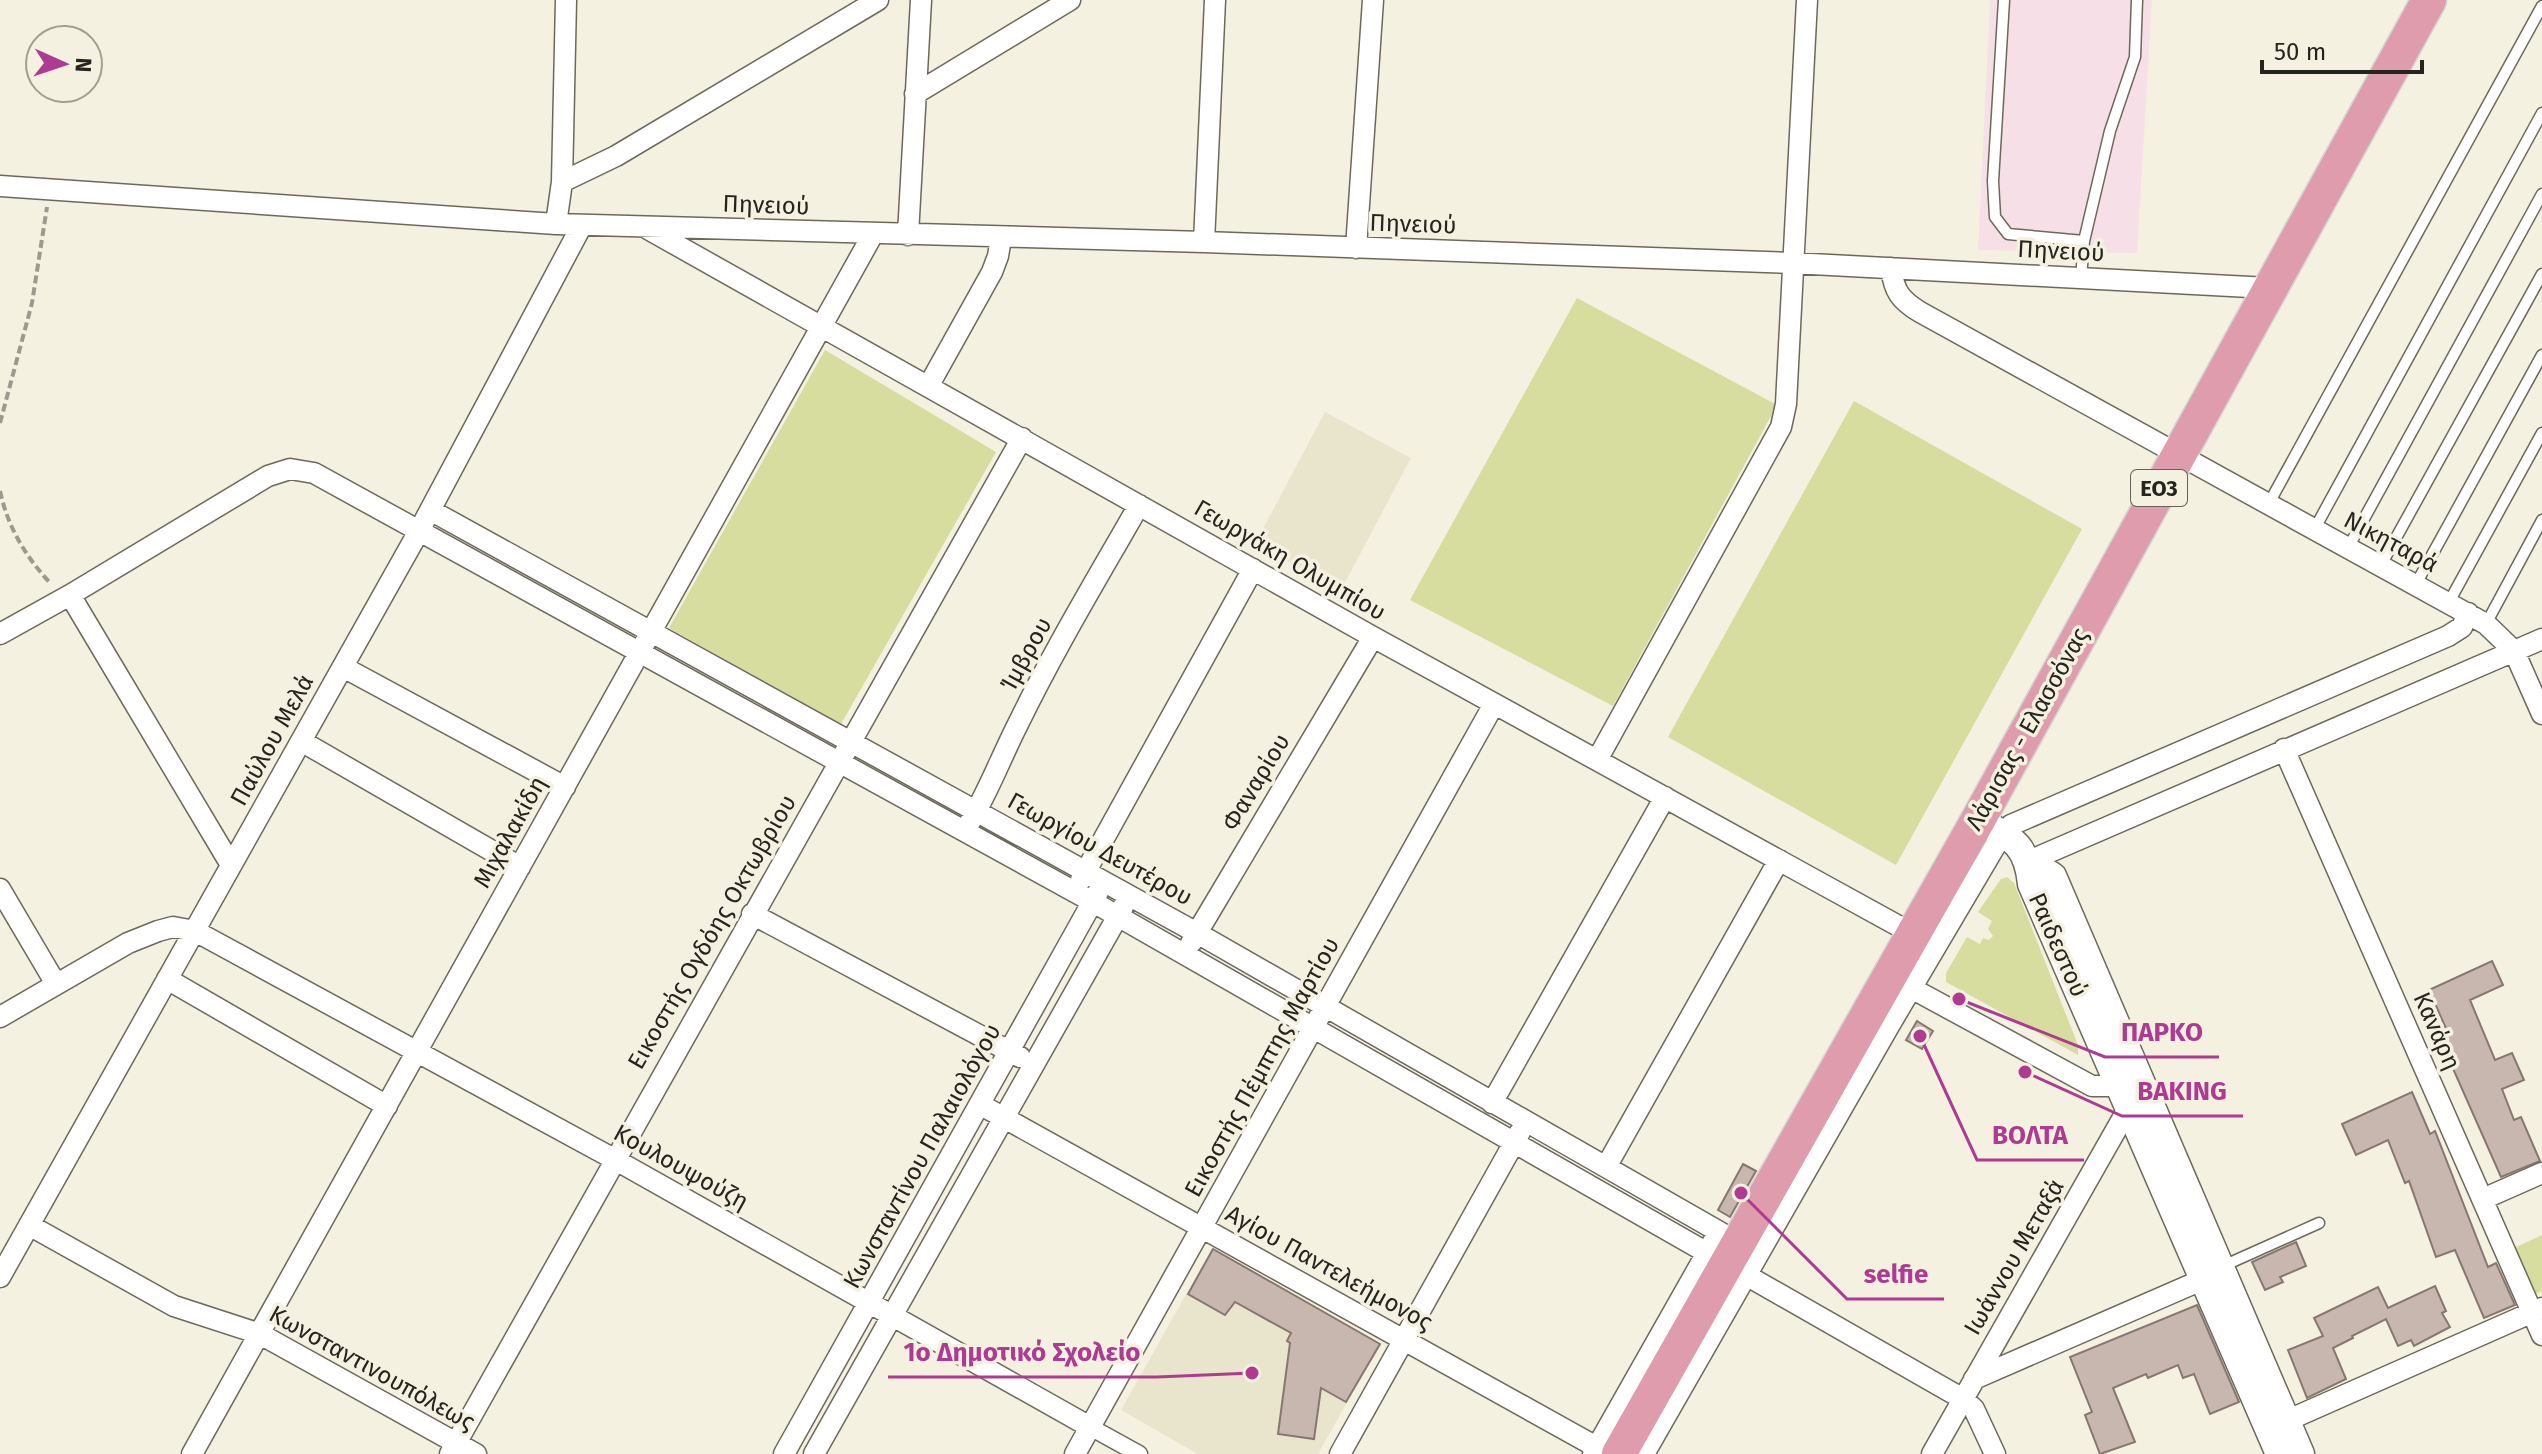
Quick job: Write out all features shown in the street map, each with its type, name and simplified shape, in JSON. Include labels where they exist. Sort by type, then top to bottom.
[{"type":"highway","name":"Λάρισας - Ελασσόνας","points":[[1604,1452],[1733,1253],[1900,982],[1913,934],[1990,826],[2177,455],[2429,0]]},
{"type":"street","points":[[556,224],[562,182],[566,0]]},
{"type":"street","points":[[562,182],[616,156],[878,0]]},
{"type":"street","points":[[908,235],[921,0]]},
{"type":"street","points":[[915,94],[1070,0]]},
{"type":"street","points":[[1204,242],[1215,0]]},
{"type":"street","points":[[1356,248],[1373,0]]},
{"type":"street","points":[[1597,760],[1781,427],[1786,404],[1807,0]]},
{"type":"street","name":"Πηνειού","points":[[0,186],[556,224],[1204,242],[1792,263],[2269,288]]},
{"type":"street","name":"Παύλου Μελά","points":[[0,1277],[419,531],[582,225]]},
{"type":"street","name":"Γεωργάκη Ολυμπίου","points":[[645,227],[1373,637],[1913,934]]},
{"type":"street","name":"Μιχαλακίδη","points":[[192,1454],[873,234]]},
{"type":"street","points":[[929,385],[992,272],[1001,238]]},
{"type":"street","name":"Νικηταρά","points":[[1891,268],[1894,287],[1906,303],[2477,618],[2514,651],[2542,714]]},
{"type":"street","name":"Εικοστής Ογδόης Οκτωβρίου","points":[[453,1448],[1022,438]]},
{"type":"street","name":"Γεωργίου Δευτέρου","points":[[0,634],[268,476],[290,469],[314,473],[1084,897],[1514,1142],[1733,1253]]},
{"type":"street","name":"Ίμβρου","points":[[964,832],[1032,696],[1139,505]]},
{"type":"street","name":"Γεωργίου Δευτέρου","points":[[430,510],[1197,933],[1606,1167],[1733,1253]]},
{"type":"street","name":"Κωνσταντίνου Παλαιολόγου","points":[[784,1454],[1010,1051],[1084,897],[1253,569]]},
{"type":"street","points":[[70,595],[231,865]]},
{"type":"street","points":[[2130,1093],[2092,1086],[1900,982],[1990,826],[2020,819],[2448,636],[2477,618]]},
{"type":"street","name":"Φαναρίου","points":[[1184,954],[1373,637]]},
{"type":"street","points":[[1990,826],[2014,842],[2029,861],[2542,639]]},
{"type":"street","points":[[343,667],[565,787]]},
{"type":"street","name":"Εικοστής Πέμπτης Μαρτίου","points":[[1075,1454],[1494,704]]},
{"type":"street","points":[[301,741],[520,867]]},
{"type":"street","name":"Κανάρη","points":[[2284,749],[2483,1199],[2538,1310],[2542,1335]]},
{"type":"street","points":[[1492,1103],[1665,797]]},
{"type":"street","points":[[1606,1167],[1779,860]]},
{"type":"street","name":"Ραιδεστού","points":[[2029,861],[2031,884],[2212,1273],[2301,1454]]},
{"type":"street","points":[[0,889],[56,984]]},
{"type":"street","points":[[814,1454],[1129,896]]},
{"type":"street","points":[[752,914],[1034,1064]]},
{"type":"street","points":[[0,1017],[128,943],[173,927],[195,931]]},
{"type":"street","name":"Κουλουψούζη","points":[[195,931],[614,1159],[1139,1454]]},
{"type":"street","points":[[167,979],[387,1106]]},
{"type":"street","name":"Ιωάννου Μεταξά","points":[[1932,1454],[2130,1093]]},
{"type":"street","name":"Αγίου Παντελεήμονος","points":[[981,1105],[1604,1452]]},
{"type":"street","points":[[1340,1454],[1525,1122]]},
{"type":"street","points":[[2483,1199],[2542,1173]]},
{"type":"street","name":"Κωνσταντινουπόλεως","points":[[29,1225],[174,1306],[260,1334],[453,1448],[476,1454]]},
{"type":"street","points":[[1644,1454],[1733,1253],[1963,1399],[1974,1409],[1995,1454]]},
{"type":"street","points":[[1974,1379],[2212,1273]]},
{"type":"street","name":"Ραιδεστού","points":[[2212,1273],[2279,1454]]},
{"type":"street","points":[[2286,1421],[2538,1310]]},
{"type":"lane","points":[[2004,0],[1993,181],[1995,217],[2008,234],[2084,241]]},
{"type":"lane","points":[[2081,278],[2084,241],[2110,131],[2135,57],[2137,0]]},
{"type":"lane","points":[[2268,505],[2542,6]]},
{"type":"lane","points":[[2314,530],[2542,113]]},
{"type":"lane","points":[[2348,548],[2542,194]]},
{"type":"lane","points":[[2381,565],[2542,274]]},
{"type":"lane","points":[[2416,584],[2542,355]]},
{"type":"lane","points":[[2449,602],[2542,433]]},
{"type":"lane","points":[[2477,618],[2542,520]]},
{"type":"lane","points":[[2212,1273],[2319,1223]]},
{"type":"path","points":[[0,423],[32,303],[50,189]]},
{"type":"path","points":[[0,491],[5,515],[30,561],[54,588],[70,595]]},
{"type":"shaded area","points":[[1990,0],[2152,0],[2137,253],[1978,250]]},
{"type":"shaded area","points":[[1325,412],[1411,458],[1341,590],[1255,544]]},
{"type":"shaded area","points":[[1212,1248],[1380,1344],[1318,1454],[1198,1454],[1121,1410]]},
{"type":"green space","points":[[1577,298],[1777,405],[1613,706],[1410,600]]},
{"type":"green space","points":[[825,350],[996,452],[841,724],[669,628]]},
{"type":"green space","points":[[1854,401],[2082,529],[1896,865],[1668,737]]},
{"type":"green space","points":[[2007,877],[2014,883],[2078,1045],[2078,1055],[1946,982],[1946,973],[1967,937],[1980,944],[1983,938],[1989,940],[1993,936],[1988,929],[1992,921],[1978,912],[2001,879]]},
{"type":"green space","points":[[2542,1235],[2542,1291],[2534,1295],[2514,1248]]},
{"type":"building","points":[[2492,961],[2503,985],[2470,1000],[2495,1060],[2512,1053],[2524,1080],[2502,1089],[2514,1120],[2521,1117],[2540,1161],[2501,1177],[2439,1037],[2448,1033],[2429,990]]},
{"type":"building","points":[[1917,1021],[1933,1031],[1922,1049],[1906,1040]]},
{"type":"building","points":[[2412,1092],[2430,1134],[2435,1131],[2488,1267],[2496,1263],[2515,1305],[2484,1318],[2455,1250],[2436,1257],[2409,1181],[2405,1183],[2388,1140],[2356,1155],[2342,1124]]},
{"type":"building","points":[[1743,1164],[1756,1171],[1730,1217],[1718,1210]]},
{"type":"building","points":[[2296,1242],[2306,1266],[2280,1277],[2283,1282],[2265,1290],[2252,1262]]},
{"type":"building","points":[[1213,1249],[1380,1344],[1346,1402],[1321,1388],[1314,1439],[1278,1434],[1290,1343],[1287,1341],[1291,1333],[1235,1302],[1225,1315],[1188,1294]]},
{"type":"building","points":[[2435,1286],[2446,1311],[2442,1313],[2450,1327],[2414,1346],[2411,1340],[2398,1346],[2386,1319],[2333,1348],[2346,1379],[2307,1398],[2288,1350],[2323,1336],[2314,1318],[2378,1287],[2388,1308]]},
{"type":"building","points":[[2197,1305],[2239,1402],[2210,1414],[2194,1374],[2183,1378],[2178,1365],[2148,1378],[2146,1374],[2113,1388],[2135,1442],[2100,1454],[2085,1415],[2092,1412],[2070,1357]]},
{"type":"place","name":"ΠΑΡΚΟ","points":[[1959,999]]},
{"type":"place","name":"ΒΟΛΤΑ","points":[[1920,1036]]},
{"type":"place","name":"BAKING","points":[[2025,1072]]},
{"type":"place","name":"selfie","points":[[1741,1193]]},
{"type":"place","name":"1o Δημοτικό Σχολείο","points":[[1252,1373]]}]
